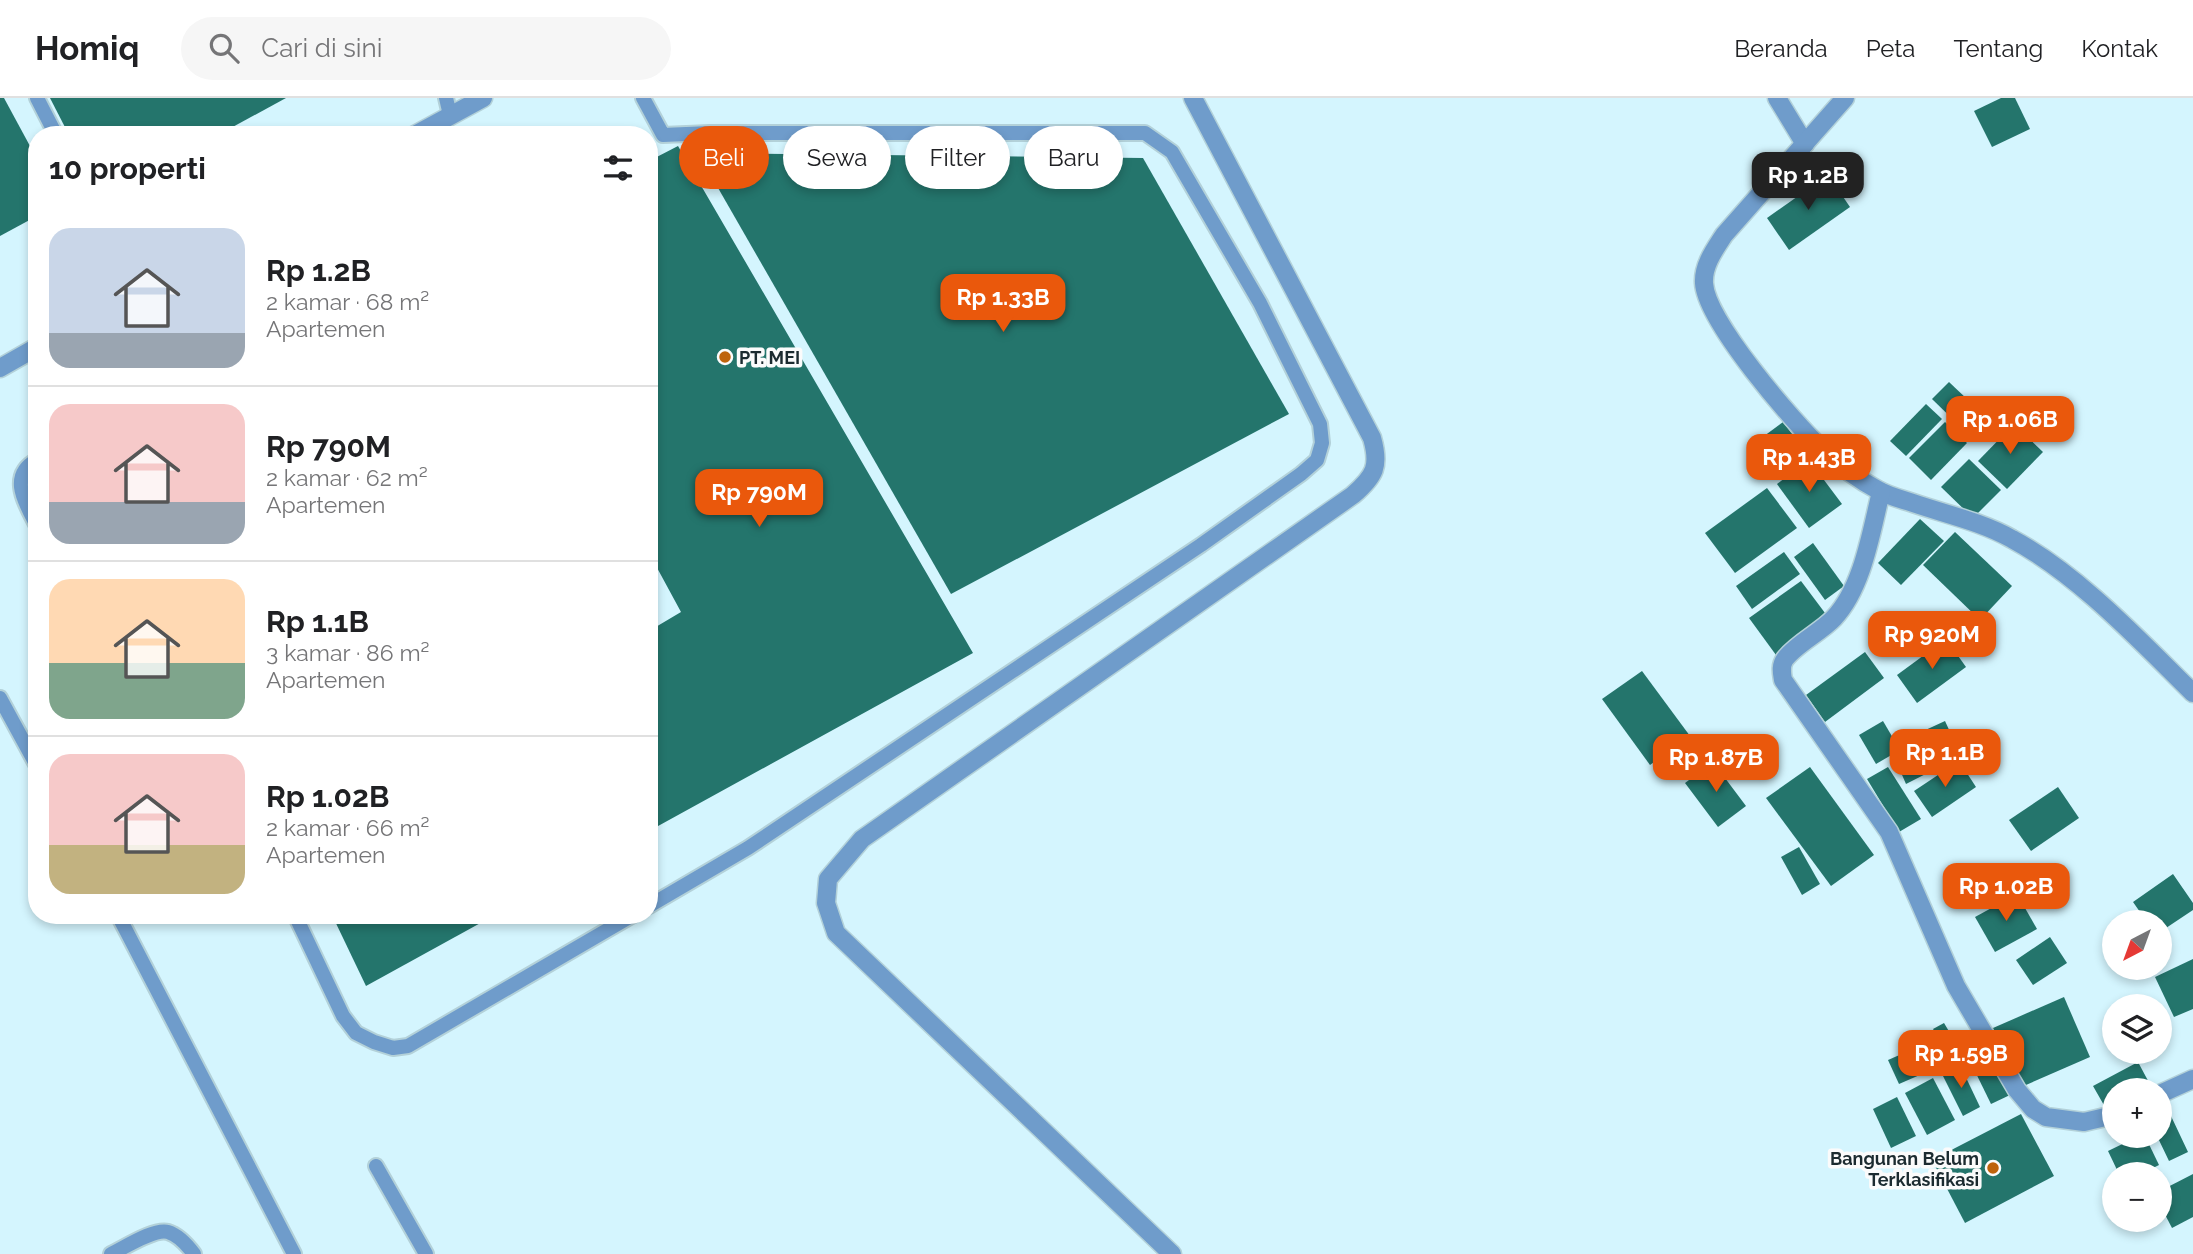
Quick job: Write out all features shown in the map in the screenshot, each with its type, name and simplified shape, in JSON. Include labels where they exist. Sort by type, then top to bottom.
[{"type":"street","points":[[425,126],[448,106],[483,98]]},
{"type":"street","points":[[1172,1254],[836,933],[826,903],[828,879],[862,839],[1353,495],[1373,472],[1377,456],[1372,438],[1193,98]]},
{"type":"street","points":[[1777,98],[1805,144]]},
{"type":"street","points":[[1844,98],[1724,235],[1709,259],[1704,283],[1713,309],[1732,344],[1821,448],[1854,477],[1881,492],[2012,538],[2068,576],[2193,693]]},
{"type":"street","points":[[0,368],[28,352]]},
{"type":"street","points":[[1881,492],[1866,554],[1849,599],[1835,618],[1784,660],[1781,671],[1783,680],[1889,832],[1956,986],[2017,1090],[2033,1109],[2046,1117],[2084,1122],[2102,1118]]},
{"type":"street","points":[[2172,1089],[2193,1080]]},
{"type":"lane","points":[[37,98],[51,126]]},
{"type":"lane","points":[[643,98],[653,126]]},
{"type":"lane","points":[[658,136],[751,133],[1145,132],[1172,152],[1260,303],[1320,424],[1322,443],[1317,460],[1301,474],[1201,545],[748,848],[658,901]]},
{"type":"lane","points":[[28,466],[21,478],[21,495],[28,509]]},
{"type":"lane","points":[[0,698],[28,749]]},
{"type":"lane","points":[[122,924],[294,1254]]},
{"type":"lane","points":[[299,924],[343,1016],[356,1033],[393,1048],[408,1046],[618,924]]},
{"type":"lane","points":[[376,1167],[426,1254]]},
{"type":"lane","points":[[111,1254],[155,1233],[169,1232],[187,1244],[194,1254]]},
{"type":"building","points":[[0,98],[4,98],[28,142],[28,221],[0,236]]},
{"type":"building","points":[[50,98],[286,98],[235,126],[64,126]]},
{"type":"building","points":[[2001,98],[2015,98],[2030,129],[1992,147],[1974,111]]},
{"type":"building","name":"PT. MEI","points":[[678,146],[679,189],[703,189],[973,653],[658,826],[658,626],[681,612],[658,570],[658,156]]},
{"type":"building","points":[[769,154],[783,154],[783,189],[891,189],[891,155],[905,155],[905,189],[1010,189],[1010,157],[1024,157],[1024,189],[1123,189],[1123,158],[1143,158],[1289,414],[951,594],[719,189],[769,189]]},
{"type":"building","points":[[1828,175],[1850,207],[1789,250],[1767,218]]},
{"type":"building","points":[[1949,382],[1987,418],[1970,436],[1932,399]]},
{"type":"building","points":[[1926,404],[1942,419],[1906,456],[1890,441]]},
{"type":"building","points":[[1783,422],[1805,451],[1770,477],[1748,448]]},
{"type":"building","points":[[1945,422],[1967,443],[1931,480],[1909,458]]},
{"type":"building","points":[[2014,424],[2043,452],[2007,489],[1978,461]]},
{"type":"building","points":[[1969,459],[2001,490],[1973,518],[1941,487]]},
{"type":"building","points":[[1809,460],[1842,504],[1809,528],[1777,484]]},
{"type":"building","points":[[1767,488],[1797,528],[1735,573],[1705,533]]},
{"type":"building","points":[[1920,519],[1944,541],[1901,585],[1878,563]]},
{"type":"building","points":[[1955,532],[2012,586],[1980,620],[1923,565]]},
{"type":"building","points":[[1813,543],[1844,586],[1825,600],[1794,557]]},
{"type":"building","points":[[1784,552],[1800,574],[1752,609],[1736,586]]},
{"type":"building","points":[[1801,581],[1828,617],[1776,655],[1749,618]]},
{"type":"building","points":[[1946,639],[1966,667],[1917,703],[1897,675]]},
{"type":"building","points":[[1865,652],[1884,678],[1825,722],[1806,695]]},
{"type":"building","points":[[1642,671],[1690,736],[1650,765],[1602,699]]},
{"type":"building","points":[[1883,721],[1900,750],[1876,764],[1859,735]]},
{"type":"building","points":[[1945,721],[1961,756],[1906,784],[1896,761],[1927,747],[1919,733]]},
{"type":"building","points":[[1959,761],[1976,787],[1932,817],[1914,791]]},
{"type":"building","points":[[1713,762],[1746,806],[1718,827],[1685,783]]},
{"type":"building","points":[[1810,767],[1874,855],[1831,886],[1766,798]]},
{"type":"building","points":[[1888,767],[1921,819],[1899,832],[1867,779]]},
{"type":"building","points":[[2058,787],[2079,818],[2031,851],[2009,820]]},
{"type":"building","points":[[1799,847],[1820,884],[1802,895],[1781,857]]},
{"type":"building","points":[[2173,874],[2193,903],[2193,910],[2172,924],[2172,910],[2139,910],[2133,902]]},
{"type":"building","points":[[2017,894],[2037,929],[1995,952],[1975,917]]},
{"type":"building","points":[[336,924],[479,924],[366,986]]},
{"type":"building","points":[[2050,937],[2067,963],[2033,985],[2016,960]]},
{"type":"building","points":[[2193,959],[2193,1009],[2174,1017],[2172,994],[2163,994],[2156,980],[2172,980],[2172,969]]},
{"type":"building","points":[[2064,997],[2090,1057],[2019,1088],[1993,1028]]},
{"type":"building","points":[[1944,1023],[1963,1055],[1952,1061],[1933,1029]]},
{"type":"building","points":[[1934,1040],[1945,1064],[1899,1084],[1888,1060]]},
{"type":"building","name":"Bangunan Belum Terklasifikasi","points":[[1987,1048],[2010,1095],[1991,1104],[1968,1057]]},
{"type":"building","points":[[2139,1064],[2147,1078],[2108,1078]]},
{"type":"building","name":"Bangunan Belum Terklasifikasi","points":[[1960,1065],[1980,1107],[1963,1116],[1942,1074]]},
{"type":"building","name":"Bangunan Belum Terklasifikasi","points":[[1933,1078],[1955,1120],[1927,1135],[1905,1093]]},
{"type":"building","points":[[2102,1081],[2102,1102],[2093,1086]]},
{"type":"building","name":"Bangunan Belum Terklasifikasi","points":[[1897,1097],[1916,1136],[1891,1148],[1873,1109]]},
{"type":"building","name":"Bangunan Belum Terklasifikasi","points":[[2021,1114],[2054,1176],[1965,1223],[1932,1160]]},
{"type":"building","points":[[2172,1118],[2188,1152],[2169,1161],[2163,1148],[2172,1148]]},
{"type":"building","points":[[2114,1148],[2151,1148],[2158,1162],[2113,1162],[2108,1151]]},
{"type":"building","points":[[2193,1174],[2193,1217],[2172,1228],[2172,1185]]},
{"type":"place","name":"PT. MEI","points":[[725,357]]},
{"type":"place","name":"Bangunan Belum Terklasifikasi","points":[[1993,1168]]}]
